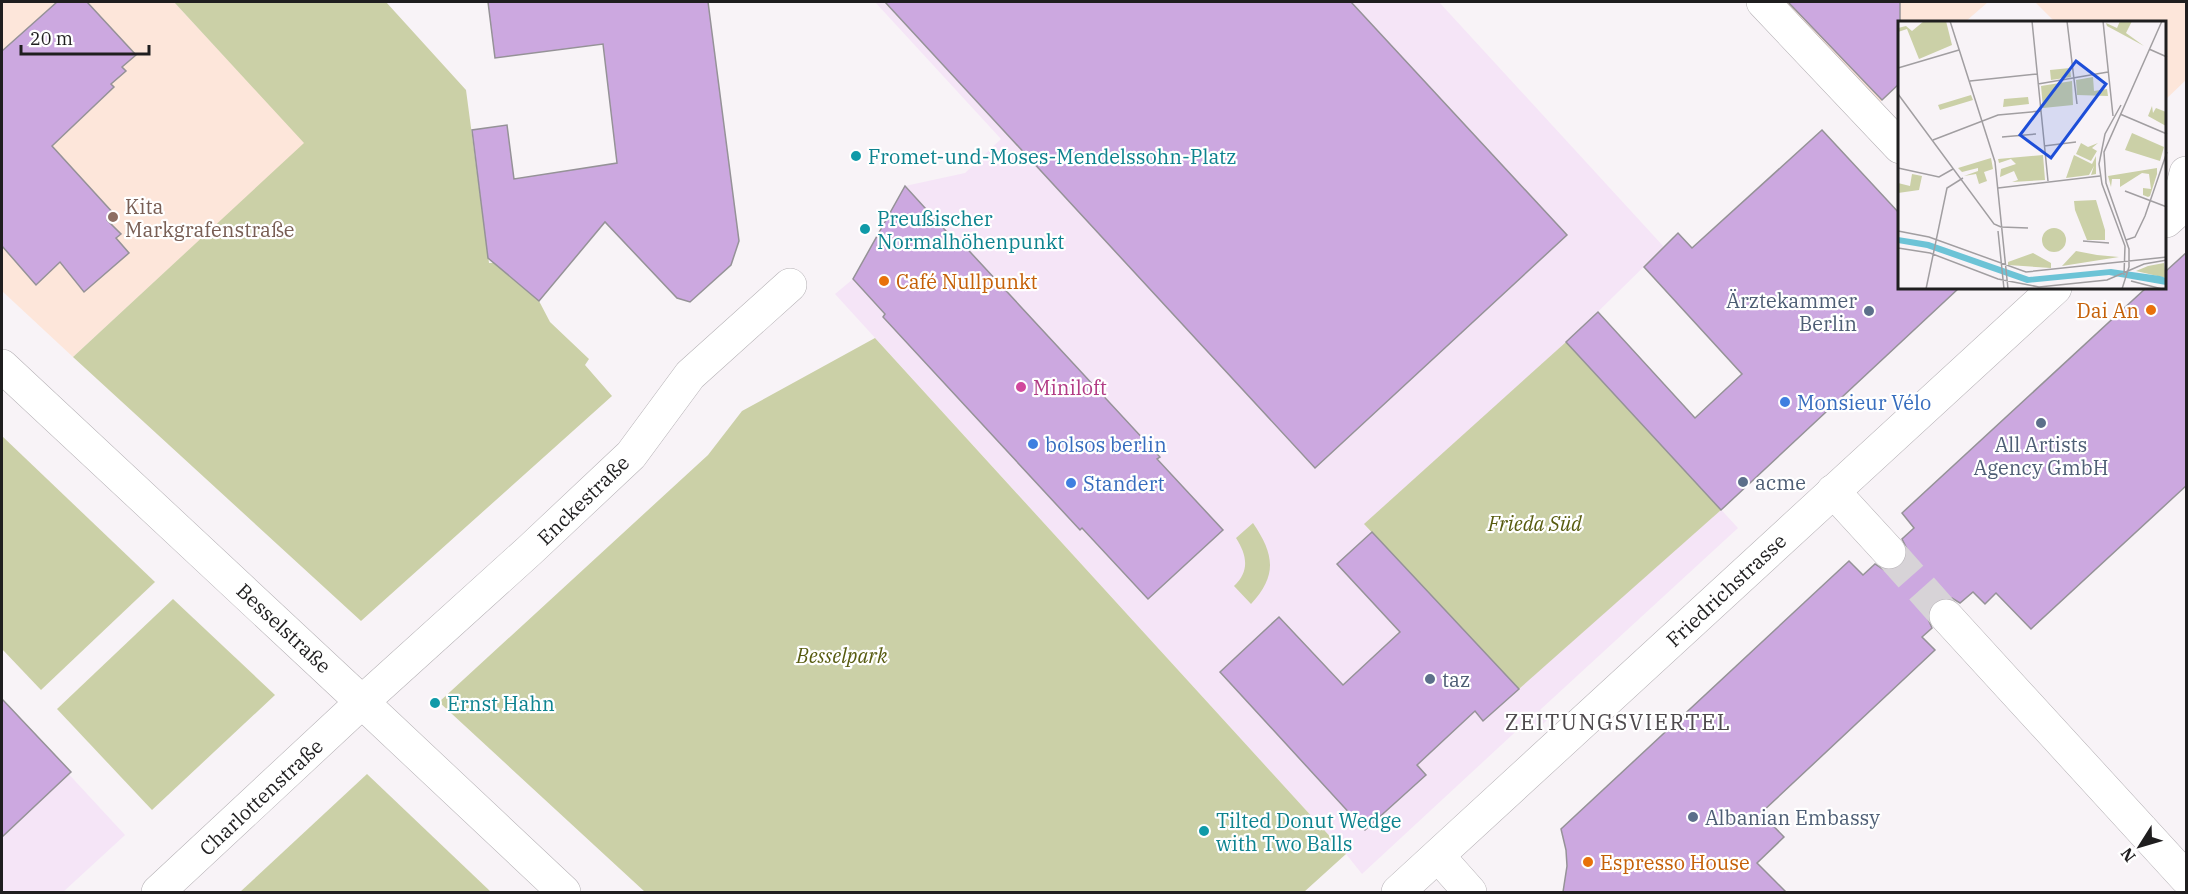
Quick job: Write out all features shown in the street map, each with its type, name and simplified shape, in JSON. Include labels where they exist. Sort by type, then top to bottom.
[{"type":"street","points":[[1763,2],[1898,145]]},
{"type":"street","points":[[2167,167],[2187,165]]},
{"type":"street","points":[[2167,220],[2176,212],[2187,173]]},
{"type":"street","name":"Enckestraße","points":[[362,702],[631,455],[690,375],[790,285]]},
{"type":"street","name":"Friedrichstrasse","points":[[1398,892],[1833,492],[2045,291]]},
{"type":"street","name":"Besselstraße","points":[[2,366],[564,892]]},
{"type":"street","points":[[1833,492],[1889,552]]},
{"type":"street","points":[[1946,616],[2187,878]]},
{"type":"street","name":"Charlottenstraße","points":[[158,892],[362,702]]},
{"type":"street","points":[[1438,856],[1470,892]]},
{"type":"shaded area","name":"Kita Markgrafenstraße","points":[[2,2],[174,2],[305,143],[73,357],[2,291]]},
{"type":"shaded area","points":[[875,2],[1439,2],[1664,247],[1567,342],[1738,528],[1540,710],[1547,720],[1541,726],[1534,731],[1525,723],[1362,874],[835,294],[853,279],[905,186],[965,173],[1001,139]]},
{"type":"shaded area","points":[[1785,2],[1988,2],[1966,21],[1898,21],[1898,85],[1880,102]]},
{"type":"shaded area","points":[[2035,2],[2186,2],[2186,80],[2167,98],[2167,21],[2054,21]]},
{"type":"shaded area","points":[[2,702],[125,835],[63,892],[2,892]]},
{"type":"green space","points":[[174,2],[386,2],[466,90],[489,263],[494,263],[539,301],[550,322],[589,359],[585,365],[612,396],[361,621],[73,357],[304,143]]},
{"type":"green space","name":"Besselpark","points":[[875,338],[1346,854],[1304,892],[645,892],[439,702],[708,455],[742,411]]},
{"type":"green space","name":"Frieda Süd","points":[[1566,342],[1721,510],[1519,689],[1364,524]]},
{"type":"green space","points":[[2,436],[155,582],[41,690],[2,649]]},
{"type":"green space","points":[[1253,523],[1265,545],[1270,564],[1266,583],[1251,604],[1234,586],[1245,569],[1243,551],[1236,538]]},
{"type":"green space","points":[[173,599],[275,695],[152,810],[57,709]]},
{"type":"green space","points":[[367,774],[491,892],[240,892]]},
{"type":"building","points":[[57,2],[87,2],[136,55],[122,67],[126,71],[111,84],[114,87],[52,146],[114,214],[107,220],[121,234],[116,238],[129,253],[84,292],[60,262],[36,285],[2,246],[2,51]]},
{"type":"building","points":[[488,2],[708,2],[739,241],[731,265],[690,302],[677,298],[605,222],[539,301],[488,258],[472,130],[507,125],[514,179],[617,163],[603,44],[495,58]]},
{"type":"building","points":[[885,2],[1351,2],[1567,235],[1315,468]]},
{"type":"building","points":[[1788,2],[1900,2],[1898,85],[1882,100]]},
{"type":"building","points":[[1822,130],[1898,212],[1898,290],[1957,290],[1721,510],[1566,342],[1598,312],[1695,418],[1742,374],[1644,267],[1678,233],[1692,248]]},
{"type":"building","name":"Miniloft","points":[[905,186],[956,242],[959,240],[1160,457],[1157,459],[1223,530],[1148,599],[1082,528],[1080,530],[883,317],[885,314],[853,279]]},
{"type":"building","points":[[2187,252],[2187,485],[2031,629],[1996,593],[1985,604],[1973,592],[1960,603],[1952,598],[1943,598],[1933,603],[1928,611],[1928,619],[1932,628],[1922,637],[1935,650],[1761,813],[1784,837],[1757,863],[1786,892],[1563,892],[1567,866],[1561,829],[1849,561],[1863,575],[1875,564],[1884,570],[1894,570],[1902,565],[1907,557],[1907,549],[1902,539],[1914,528],[1902,513],[2144,290],[2167,290],[2167,270]]},
{"type":"building","name":"taz","points":[[1372,532],[1519,689],[1483,721],[1475,711],[1417,765],[1426,775],[1365,830],[1220,672],[1279,617],[1343,685],[1400,632],[1337,564]]},
{"type":"building","points":[[2,699],[71,772],[2,837]]},
{"type":"tunnel","points":[[1889,552],[1946,616]]},
{"type":"place","name":"Fromet-und-Moses-Mendelssohn-Platz","points":[[856,156]]},
{"type":"place","name":"Kita Markgrafenstraße","points":[[113,217]]},
{"type":"place","name":"Preußischer Normalhöhenpunkt","points":[[865,229]]},
{"type":"place","name":"Café Nullpunkt","points":[[884,281]]},
{"type":"place","name":"Dai An","points":[[2151,310]]},
{"type":"place","name":"Ärztekammer Berlin","points":[[1869,311]]},
{"type":"place","name":"Miniloft","points":[[1021,387]]},
{"type":"place","name":"Monsieur Vélo","points":[[1785,402]]},
{"type":"place","name":"All Artists Agency GmbH","points":[[2041,423]]},
{"type":"place","name":"bolsos berlin","points":[[1033,444]]},
{"type":"place","name":"acme","points":[[1743,482]]},
{"type":"place","name":"Standert","points":[[1071,483]]},
{"type":"place","name":"taz","points":[[1430,679]]},
{"type":"place","name":"Ernst Hahn","points":[[435,703]]},
{"type":"place","name":"Albanian Embassy","points":[[1693,817]]},
{"type":"place","name":"Tilted Donut Wedge with Two Balls","points":[[1204,831]]},
{"type":"place","name":"Espresso House","points":[[1588,862]]},
{"type":"district","name":"ZEITUNGSVIERTEL","points":[[1618,721]]}]
